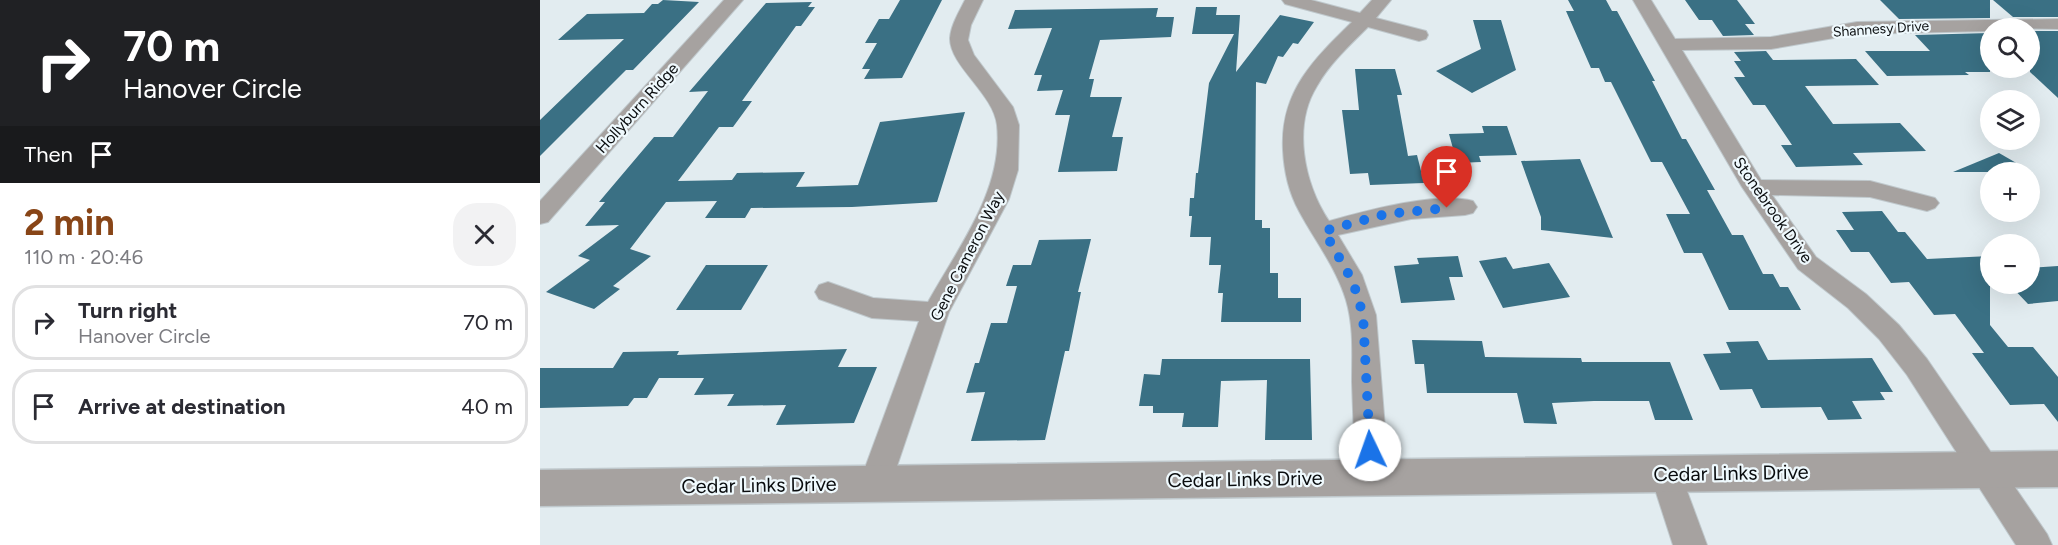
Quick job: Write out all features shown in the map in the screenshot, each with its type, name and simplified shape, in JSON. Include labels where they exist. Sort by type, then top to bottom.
[{"type":"street","name":"Hollyburn Ridge","points":[[540,216],[734,0]]},
{"type":"street","name":"Gene Cameron Way","points":[[874,484],[936,312],[998,200],[1007,170],[1008,125],[1003,107],[965,56],[959,40],[962,25],[974,0]]},
{"type":"street","points":[[1291,0],[1419,35]]},
{"type":"street","points":[[1372,478],[1363,315],[1353,282],[1312,213],[1297,177],[1291,143],[1294,114],[1310,78],[1341,41],[1365,20],[1382,0]]},
{"type":"street","name":"Stonebrook Drive","points":[[1642,0],[1754,187],[1807,263],[1857,301],[1889,332],[1917,367],[2035,545]]},
{"type":"street","name":"Shannesy Drive","points":[[1668,45],[1772,43],[1857,27],[2058,24]]},
{"type":"street","points":[[1754,187],[1870,189],[1927,203]]},
{"type":"street","points":[[1324,231],[1386,214],[1429,208],[1465,207]]},
{"type":"street","points":[[828,292],[872,308],[936,312]]},
{"type":"street","name":"Cedar Links Drive","points":[[540,488],[2058,469]]},
{"type":"street","points":[[1666,474],[1690,545]]},
{"type":"building","points":[[663,0],[699,2],[633,70],[626,70],[540,156],[540,120],[624,39],[558,40],[587,14],[644,13],[652,4],[658,4]]},
{"type":"building","points":[[900,0],[942,0],[902,78],[864,79],[870,69],[862,69],[877,43],[865,43],[879,19],[889,19]]},
{"type":"building","points":[[1568,0],[1606,0],[1612,11],[1617,11],[1655,81],[1652,81],[1682,139],[1686,139],[1715,190],[1707,190],[1732,235],[1743,235],[1763,274],[1773,274],[1780,287],[1788,287],[1801,310],[1729,310],[1702,253],[1684,253],[1666,214],[1690,214],[1662,162],[1651,162],[1611,82],[1605,82],[1599,68],[1591,68],[1566,11],[1574,11]]},
{"type":"building","points":[[1685,0],[1737,0],[1755,24],[1745,24],[1754,35],[1723,36],[1712,20],[1699,20]]},
{"type":"building","points":[[1880,0],[1990,0],[1990,18],[1899,19]]},
{"type":"building","points":[[1993,0],[2058,0],[2058,17],[2013,17]]},
{"type":"building","points":[[812,2],[808,7],[815,7],[801,26],[796,26],[742,101],[752,101],[733,127],[719,127],[678,181],[732,180],[737,173],[805,172],[796,187],[858,185],[880,122],[965,112],[937,202],[852,207],[751,208],[745,218],[705,218],[717,201],[666,202],[630,249],[651,256],[613,286],[620,289],[594,309],[546,292],[590,260],[578,256],[619,225],[585,226],[605,202],[599,202],[654,137],[673,137],[708,91],[689,92],[766,3]]},
{"type":"building","points":[[1196,7],[1217,7],[1216,15],[1240,15],[1236,72],[1280,15],[1314,22],[1298,44],[1293,43],[1283,57],[1278,56],[1266,84],[1256,82],[1255,220],[1262,220],[1262,228],[1270,228],[1270,273],[1278,273],[1278,298],[1301,298],[1301,322],[1221,322],[1223,293],[1218,293],[1221,265],[1209,265],[1211,237],[1190,237],[1192,216],[1189,216],[1190,198],[1194,198],[1209,83],[1234,34],[1192,34]]},
{"type":"building","points":[[1158,8],[1156,17],[1174,17],[1171,37],[1100,40],[1089,79],[1094,79],[1090,97],[1122,97],[1112,137],[1123,137],[1117,171],[1058,172],[1070,115],[1055,115],[1063,90],[1037,91],[1042,75],[1034,75],[1052,28],[1008,29],[1015,10]]},
{"type":"building","points":[[1473,20],[1501,20],[1516,70],[1472,93],[1436,71],[1481,49]]},
{"type":"building","points":[[2040,31],[2058,31],[2058,98],[2036,78],[2040,78]]},
{"type":"building","points":[[1980,33],[1980,72],[1965,72],[1969,75],[1887,76],[1865,51],[1930,51],[1915,35]]},
{"type":"building","points":[[1766,51],[1773,60],[1856,59],[1879,85],[1805,86],[1833,124],[1900,123],[1926,151],[1853,153],[1863,165],[1796,167],[1781,145],[1792,145],[1765,105],[1753,105],[1734,77],[1745,77],[1734,61],[1741,61],[1734,52]]},
{"type":"building","points":[[1355,69],[1395,69],[1402,95],[1397,95],[1408,156],[1417,155],[1424,183],[1370,185],[1368,173],[1350,174],[1342,110],[1359,110]]},
{"type":"building","points":[[1482,126],[1507,126],[1517,155],[1479,156],[1481,162],[1457,163],[1449,134],[1484,133]]},
{"type":"building","points":[[1999,153],[2015,162],[1980,162],[1980,172],[1953,172]]},
{"type":"building","points":[[1580,159],[1613,238],[1541,230],[1541,217],[1521,161]]},
{"type":"building","points":[[1882,211],[1898,232],[1905,232],[1927,259],[1980,256],[1980,294],[1990,294],[1990,325],[2008,347],[2033,347],[2058,377],[2058,422],[2044,404],[2010,405],[1972,353],[1984,353],[1955,314],[1934,315],[1909,282],[1891,283],[1869,252],[1851,252],[1836,230],[1854,230],[1842,212]]},
{"type":"building","points":[[1091,239],[1078,292],[1081,292],[1069,351],[1065,351],[1045,440],[971,441],[985,392],[966,393],[975,363],[979,363],[991,323],[1007,323],[1017,286],[1006,286],[1013,265],[1031,265],[1039,240]]},
{"type":"building","points":[[1458,256],[1463,277],[1449,277],[1455,300],[1401,303],[1394,266],[1419,264],[1417,258]]},
{"type":"building","points":[[1506,257],[1513,269],[1549,263],[1570,297],[1503,308],[1479,261]]},
{"type":"building","points":[[706,265],[768,265],[741,310],[676,310]]},
{"type":"building","points":[[2058,266],[2058,301],[2028,304],[2018,294],[2040,294],[2040,267]]},
{"type":"building","points":[[1412,340],[1482,341],[1485,357],[1581,358],[1582,362],[1670,362],[1693,420],[1655,420],[1649,401],[1594,401],[1552,403],[1557,424],[1524,423],[1517,393],[1427,393],[1424,364],[1415,364]]},
{"type":"building","points":[[1758,341],[1768,360],[1872,358],[1893,392],[1880,392],[1885,400],[1852,401],[1862,419],[1828,420],[1821,407],[1761,408],[1752,389],[1720,390],[1703,354],[1731,353],[1726,342]]},
{"type":"building","points":[[847,349],[838,367],[877,367],[854,423],[776,425],[786,405],[727,406],[734,394],[694,395],[704,378],[659,378],[647,398],[634,398],[628,406],[540,408],[540,368],[613,368],[623,352],[679,351],[677,355]]},
{"type":"building","points":[[1162,359],[1310,359],[1312,440],[1265,440],[1267,380],[1221,381],[1218,427],[1182,427],[1184,413],[1153,413],[1153,406],[1139,406],[1144,374],[1160,375]]},
{"type":"route","points":[[1370,450],[1363,315],[1353,282],[1324,231],[1386,214],[1447,208]]}]
